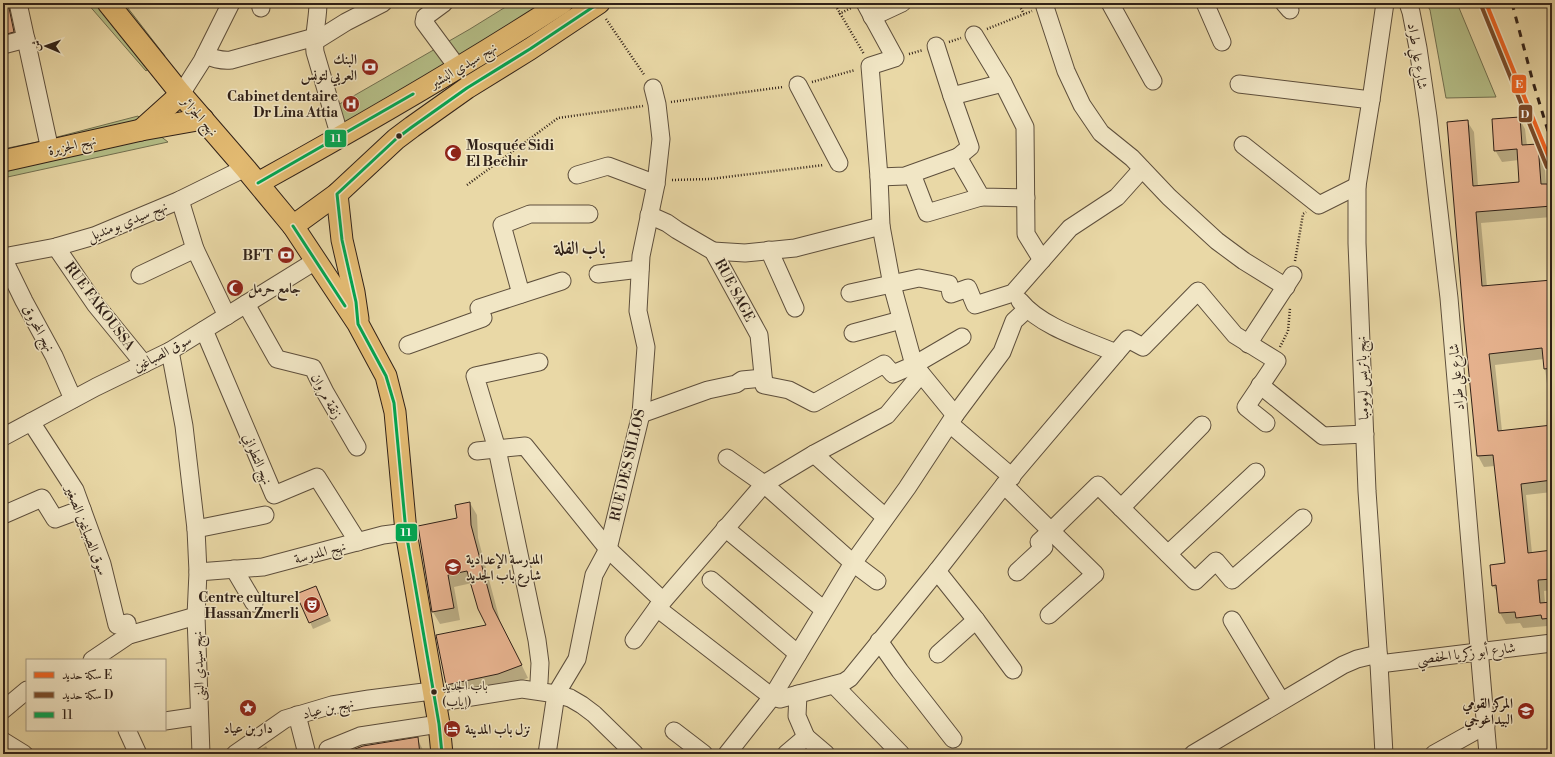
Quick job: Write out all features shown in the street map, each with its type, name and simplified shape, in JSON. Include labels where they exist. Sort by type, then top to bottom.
[{"type":"main road","name":"نهج الجزائر","points":[[108,3],[181,94],[293,226],[317,260],[358,324],[386,376],[394,403],[406,532],[433,697],[439,724],[442,754]]},
{"type":"main road","name":"نهج سيدي البشير","points":[[251,175],[340,137],[458,68],[562,3]]},
{"type":"main road","name":"نهج سيدي البشير","points":[[293,226],[337,194],[412,126],[467,88],[530,49],[597,3]]},
{"type":"main road","name":"نهج الجزيرة","points":[[141,130],[181,94]]},
{"type":"main road","name":"نهج الجزيرة","points":[[3,161],[141,130],[203,119]]},
{"type":"main road","points":[[337,194],[342,240],[354,292],[358,324]]},
{"type":"street","points":[[18,3],[50,150]]},
{"type":"street","points":[[181,94],[205,54],[231,3]]},
{"type":"street","points":[[318,3],[314,40],[319,68],[340,137]]},
{"type":"street","points":[[205,54],[212,59],[220,61],[241,59],[314,40],[383,3]]},
{"type":"street","points":[[902,3],[868,10],[895,58],[870,66],[879,177],[881,226],[892,285],[901,320],[917,369],[953,420],[1051,531],[1095,574],[1049,615]]},
{"type":"street","points":[[1110,3],[1153,81]]},
{"type":"street","points":[[1205,3],[1222,42]]},
{"type":"street","name":"نهج باتريس لومومبا","points":[[1384,3],[1371,100],[1357,186],[1367,491],[1384,754]]},
{"type":"street","name":"شارع علي طراد","points":[[1408,3],[1415,34],[1428,117],[1449,298],[1488,754]]},
{"type":"street","points":[[437,5],[425,17],[425,24],[458,68]]},
{"type":"street","points":[[1045,7],[1066,71],[1082,105],[1101,133],[1132,158],[1169,197],[1217,241],[1244,261],[1289,281],[1248,344]]},
{"type":"street","points":[[974,35],[1003,83],[1026,127],[1026,234],[1042,260]]},
{"type":"street","points":[[3,45],[26,39]]},
{"type":"street","points":[[879,177],[905,176],[912,174],[958,157],[970,147],[936,46]]},
{"type":"street","points":[[952,96],[1003,83]]},
{"type":"street","points":[[1239,84],[1371,100]]},
{"type":"street","points":[[798,85],[839,163]]},
{"type":"street","name":"RUE DES SILLOS","points":[[556,694],[577,659],[594,575],[608,549],[641,414],[646,347],[638,311],[640,269],[641,256],[656,182],[661,139],[657,104],[653,88]]},
{"type":"street","points":[[1243,145],[1319,205],[1357,186]]},
{"type":"street","points":[[958,157],[981,198]]},
{"type":"street","points":[[577,175],[608,166],[656,182]]},
{"type":"street","points":[[850,293],[919,278],[949,284],[951,294],[968,288],[975,304],[1014,293],[1070,228],[1117,197],[1142,169]]},
{"type":"street","points":[[912,174],[927,213],[981,198],[1026,198]]},
{"type":"street","name":"نهج سيدي بومنديل","points":[[3,257],[56,247],[94,236],[180,200],[251,175]]},
{"type":"street","points":[[180,200],[195,250],[227,316]]},
{"type":"street","points":[[521,294],[502,225],[530,214],[589,214]]},
{"type":"street","name":"RUE SAGE","points":[[649,215],[667,222],[677,230],[713,251],[759,335],[763,378]]},
{"type":"street","points":[[713,251],[745,253],[795,248],[881,226]]},
{"type":"street","name":"RUE FAKOUSSA","points":[[56,247],[95,304],[144,364]]},
{"type":"street","points":[[140,275],[195,250]]},
{"type":"street","points":[[769,250],[795,308]]},
{"type":"street","name":"نهج المحروق","points":[[3,257],[9,283],[54,356],[73,400]]},
{"type":"street","name":"سوق الصباغين","points":[[3,437],[170,351],[317,260]]},
{"type":"street","points":[[598,274],[640,269]]},
{"type":"street","points":[[408,345],[483,318],[479,308],[562,281]]},
{"type":"street","points":[[477,451],[525,446],[608,549],[660,604],[772,698],[780,699],[844,682],[850,678],[937,572],[1008,481],[1116,352],[1128,339],[1143,347],[1198,291],[1235,335],[1276,361],[1246,407],[1266,423]]},
{"type":"street","points":[[1014,293],[1026,309],[1063,332],[1116,352]]},
{"type":"street","name":"زنقة مروان","points":[[246,304],[276,359],[313,368],[324,392],[356,447]]},
{"type":"street","points":[[727,754],[772,698],[853,563],[1002,352],[1014,321],[1026,309]]},
{"type":"street","points":[[853,333],[901,320]]},
{"type":"street","name":"نهج التطواني","points":[[204,330],[274,495],[317,476],[358,542]]},
{"type":"street","points":[[634,640],[660,604],[764,484],[814,454],[887,415],[917,369],[962,337]]},
{"type":"street","name":"نهج سيدي البنى","points":[[170,351],[184,426],[196,530],[198,572],[196,616],[201,754]]},
{"type":"street","points":[[539,362],[475,376],[497,449],[537,640],[540,663],[539,682]]},
{"type":"street","points":[[641,414],[708,390],[736,384],[742,380],[763,378],[764,385],[789,390],[814,404],[884,364],[893,374],[917,369]]},
{"type":"street","points":[[1260,385],[1323,436],[1365,434]]},
{"type":"street","name":"سوق الصباغين الصغير","points":[[31,422],[75,490],[102,564],[117,625],[126,623],[129,635]]},
{"type":"street","points":[[1121,508],[1202,425]]},
{"type":"street","points":[[814,454],[885,517]]},
{"type":"street","points":[[727,458],[764,484],[853,563],[877,581]]},
{"type":"street","points":[[1168,554],[1256,472]]},
{"type":"street","points":[[1017,572],[1044,547],[1039,542],[1098,485],[1195,581],[1216,561],[1232,580],[1303,518]]},
{"type":"street","points":[[3,515],[42,498],[55,519],[82,509]]},
{"type":"street","points":[[196,530],[265,515]]},
{"type":"street","points":[[725,528],[824,610]]},
{"type":"street","name":"نهج المدرسة","points":[[198,572],[263,567],[358,542],[406,532]]},
{"type":"street","points":[[234,569],[254,603]]},
{"type":"street","points":[[937,572],[976,620],[1012,670]]},
{"type":"street","points":[[711,580],[798,654]]},
{"type":"street","points":[[93,659],[129,635],[196,616]]},
{"type":"street","points":[[938,654],[976,620]]},
{"type":"street","points":[[1232,620],[1281,701]]},
{"type":"street","points":[[879,641],[900,671],[953,739]]},
{"type":"street","name":"شارع أبو زكريا الحفصي","points":[[1193,754],[1343,664],[1357,659],[1379,659],[1480,652],[1552,642]]},
{"type":"street","points":[[834,685],[901,754]]},
{"type":"street","name":"نهج بن عياد","points":[[236,754],[285,719],[332,705],[369,699],[433,697],[522,689],[544,691],[570,698],[594,714],[635,754]]},
{"type":"street","points":[[3,710],[26,691]]},
{"type":"street","points":[[547,754],[556,694]]},
{"type":"street","points":[[798,694],[797,716],[806,736],[826,754]]},
{"type":"street","points":[[297,715],[307,754]]},
{"type":"street","points":[[166,721],[199,716]]},
{"type":"street","points":[[328,749],[360,736],[439,724]]},
{"type":"street","points":[[1434,754],[1486,725]]},
{"type":"street","points":[[127,731],[138,754]]},
{"type":"street","points":[[674,731],[704,754]]},
{"type":"street","points":[[786,754],[806,736]]},
{"type":"street","points":[[3,741],[24,754]]},
{"type":"path","points":[[597,3],[653,88]]},
{"type":"path","points":[[834,3],[870,66]]},
{"type":"path","points":[[1018,3],[1024,14]]},
{"type":"path","points":[[656,182],[710,179],[839,163]]},
{"type":"green space","points":[[87,3],[124,3],[165,56],[146,71]]},
{"type":"green space","points":[[512,3],[545,3],[477,47],[344,123],[336,106],[470,29]]},
{"type":"green space","points":[[1426,3],[1457,3],[1496,97],[1446,98],[1430,10]]},
{"type":"green space","points":[[138,116],[150,128],[168,142],[3,178],[3,149],[42,141]]},
{"type":"building","points":[[3,3],[8,3],[14,32],[3,35]]},
{"type":"building","points":[[1520,117],[1522,145],[1538,144],[1541,184],[1550,184],[1552,206],[1476,212],[1482,286],[1552,280],[1552,368],[1544,369],[1542,348],[1489,354],[1498,431],[1552,425],[1552,480],[1521,484],[1528,553],[1552,550],[1552,579],[1538,580],[1540,603],[1552,602],[1552,618],[1542,619],[1541,615],[1516,618],[1515,612],[1499,613],[1496,585],[1492,586],[1490,565],[1505,563],[1493,455],[1477,456],[1447,122],[1468,120],[1473,186],[1519,182],[1517,149],[1494,151],[1492,119]]},
{"type":"building","name":"المدرسة الإعدادية شارع باب الجديد","points":[[470,502],[471,525],[493,608],[522,665],[498,674],[446,685],[436,635],[486,625],[478,609],[467,571],[448,575],[454,608],[432,612],[418,526],[457,518],[455,505]]},
{"type":"building","name":"Centre culturel Hassan Zmerli","points":[[316,586],[328,615],[309,623],[296,594]]},
{"type":"building","points":[[418,737],[420,754],[342,754],[363,746]]},
{"type":"railway","points":[[1512,3],[1533,82],[1552,144]]},
{"type":"rail line","name":"E","points":[[1486,3],[1552,165]]},
{"type":"rail line","name":"D","points":[[1481,5],[1547,167]]},
{"type":"transit line","name":"11","points":[[442,754],[439,724],[406,532],[394,403],[386,376],[358,324],[356,302],[342,240],[337,194],[396,139],[412,127],[467,88],[530,49],[599,3]]},
{"type":"transit line","name":"11","points":[[258,183],[413,94]]},
{"type":"transit line","name":"11","points":[[293,226],[345,306]]},
{"type":"place","name":"البنك العربي لتونس","points":[[370,67]]},
{"type":"place","name":"Cabinet dentaire Dr Lina Attia","points":[[351,104]]},
{"type":"place","name":"Mosquée Sidi El Bechir","points":[[453,153]]},
{"type":"place","name":"BFT","points":[[286,255]]},
{"type":"place","name":"جامع حرمل","points":[[235,288]]},
{"type":"place","name":"المدرسة الإعدادية شارع باب الجديد","points":[[453,567]]},
{"type":"place","name":"Centre culturel Hassan Zmerli","points":[[312,605]]},
{"type":"place","name":"باب الجديد (إياب)","points":[[434,692]]},
{"type":"place","name":"دار بن عياد","points":[[248,708]]},
{"type":"place","name":"المركز القومي البيداغوجي","points":[[1526,711]]},
{"type":"place","name":"نزل باب المدينة","points":[[452,729]]},
{"type":"district","name":"باب الفلة","points":[[580,248]]}]
